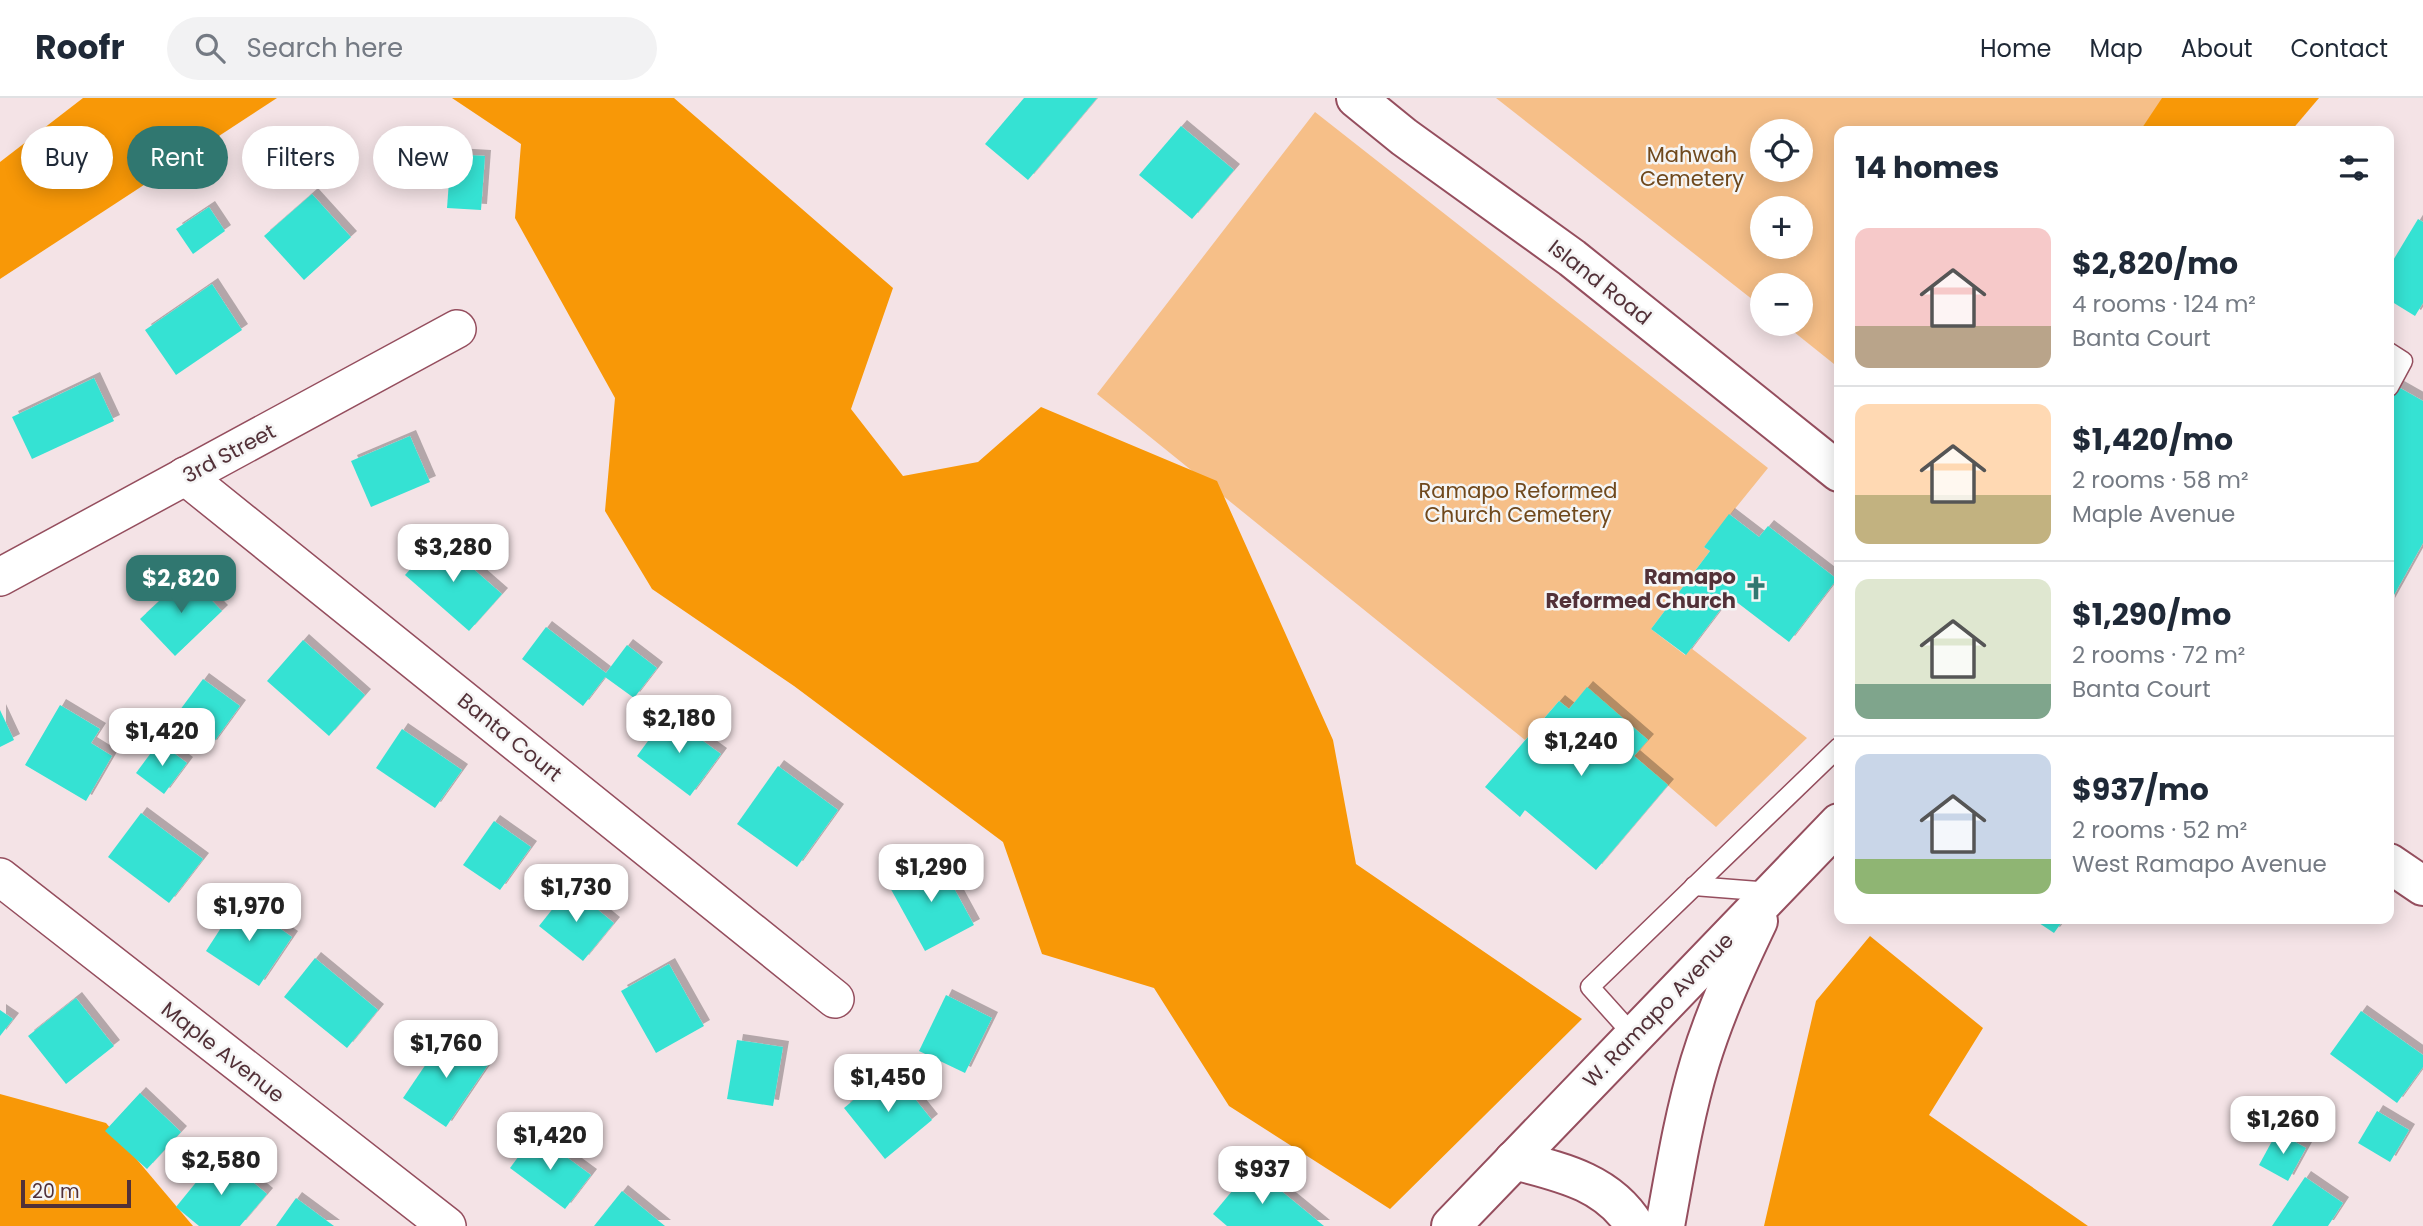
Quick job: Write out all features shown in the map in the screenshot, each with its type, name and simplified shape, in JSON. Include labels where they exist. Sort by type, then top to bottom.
[{"type":"street","name":"Island Road","points":[[1356,98],[1404,137],[1572,258],[1834,468]]},
{"type":"street","name":"3rd Street","points":[[0,577],[457,329]]},
{"type":"street","name":"Banta Court","points":[[185,477],[835,999]]},
{"type":"street","name":"W. Ramapo Avenue","points":[[1451,1226],[1482,1212],[1514,1160],[1834,828]]},
{"type":"street","points":[[2394,866],[2423,886]]},
{"type":"street","name":"Maple Avenue","points":[[0,877],[447,1226]]},
{"type":"street","points":[[1665,1226],[1682,1135],[1700,1061],[1729,983],[1772,892]]},
{"type":"street","points":[[1514,1160],[1554,1170],[1593,1185],[1621,1206],[1635,1226]]},
{"type":"lane","points":[[2394,356],[2403,362],[2394,378]]},
{"type":"lane","points":[[1634,1036],[1590,988],[1834,752]]},
{"type":"lane","points":[[1695,886],[1772,892]]},
{"type":"green space","name":"Mahwah Cemetery","points":[[1496,98],[2304,98],[2284,126],[1834,126],[1834,364],[1799,336],[1813,336],[1813,273],[1750,273],[1750,298]]},
{"type":"green space","name":"Ramapo Reformed Church Cemetery","points":[[1315,112],[1768,468],[1704,547],[1710,551],[1651,629],[1685,655],[1691,648],[1807,738],[1716,827],[1634,756],[1648,740],[1587,688],[1569,709],[1559,701],[1525,740],[1097,394]]},
{"type":"shaded area","points":[[83,98],[277,98],[228,130],[228,126],[127,126],[127,189],[138,189],[0,279],[0,162],[21,146],[21,189],[113,189],[113,126],[47,126]]},
{"type":"shaded area","points":[[452,98],[674,98],[893,288],[851,409],[903,476],[978,462],[1041,407],[1217,481],[1333,740],[1356,864],[1582,1019],[1390,1209],[1229,1106],[1154,988],[1042,954],[1003,842],[794,686],[652,589],[605,511],[615,398],[515,218],[521,144]]},
{"type":"shaded area","points":[[2162,98],[2319,98],[2295,126],[2143,126]]},
{"type":"shaded area","points":[[1870,936],[1983,1028],[1929,1115],[2088,1226],[1764,1226],[1816,1001]]},
{"type":"shaded area","points":[[0,1094],[106,1123],[193,1226],[0,1226]]},
{"type":"building","points":[[1024,98],[1097,98],[1028,180],[985,144]]},
{"type":"building","points":[[1181,126],[1234,170],[1192,219],[1139,175]]},
{"type":"building","points":[[473,155],[485,156],[481,210],[447,208],[448,189],[473,189]]},
{"type":"building","points":[[312,194],[351,237],[304,280],[264,236]]},
{"type":"building","points":[[209,207],[225,231],[193,254],[176,229]]},
{"type":"building","points":[[2418,219],[2423,222],[2423,303],[2415,316],[2394,303],[2394,259]]},
{"type":"building","points":[[212,284],[242,330],[176,375],[145,330]]},
{"type":"building","points":[[94,378],[114,421],[32,459],[12,417]]},
{"type":"building","points":[[2394,385],[2423,401],[2423,543],[2394,595]]},
{"type":"building","points":[[410,436],[430,482],[371,507],[351,461]]},
{"type":"building","name":"Ramapo Reformed Church","points":[[1729,514],[1759,537],[1768,526],[1834,577],[1834,583],[1789,642],[1730,597],[1686,655],[1651,629],[1710,551],[1704,547]]},
{"type":"building","points":[[438,538],[502,594],[469,631],[405,575]]},
{"type":"building","points":[[187,575],[222,611],[175,656],[140,619]]},
{"type":"building","points":[[546,627],[606,673],[627,645],[657,668],[634,698],[605,677],[583,706],[522,659]]},
{"type":"building","points":[[303,640],[365,695],[329,736],[267,681]]},
{"type":"building","points":[[203,679],[240,706],[211,746],[174,718]]},
{"type":"building","points":[[1587,687],[1648,740],[1634,756],[1668,785],[1596,870],[1525,810],[1520,817],[1485,787],[1559,701],[1569,709]]},
{"type":"building","points":[[60,705],[100,729],[91,743],[112,756],[86,801],[25,765]]},
{"type":"building","points":[[0,710],[14,740],[0,747]]},
{"type":"building","points":[[667,715],[721,754],[690,796],[637,756]]},
{"type":"building","points":[[402,729],[462,770],[435,808],[376,768]]},
{"type":"building","points":[[159,742],[187,763],[164,794],[136,773]]},
{"type":"building","points":[[778,766],[838,810],[797,867],[737,824]]},
{"type":"building","points":[[141,813],[203,859],[169,903],[108,857]]},
{"type":"building","points":[[494,821],[531,847],[500,890],[463,865]]},
{"type":"building","points":[[937,857],[974,925],[925,951],[888,884]]},
{"type":"building","points":[[570,887],[614,923],[583,961],[539,926]]},
{"type":"building","points":[[239,900],[292,937],[259,986],[206,951]]},
{"type":"building","points":[[2040,924],[2060,924],[2054,933]]},
{"type":"building","points":[[315,958],[378,1010],[347,1048],[284,997]]},
{"type":"building","points":[[669,964],[704,1026],[656,1053],[621,991]]},
{"type":"building","points":[[946,995],[992,1018],[965,1073],[919,1051]]},
{"type":"building","points":[[76,998],[114,1046],[66,1084],[28,1036]]},
{"type":"building","points":[[0,1010],[13,1019],[0,1036]]},
{"type":"building","points":[[2361,1011],[2423,1055],[2423,1067],[2397,1103],[2330,1054]]},
{"type":"building","points":[[447,1033],[490,1062],[446,1127],[403,1098]]},
{"type":"building","points":[[737,1040],[783,1047],[773,1106],[727,1099]]},
{"type":"building","points":[[891,1069],[932,1120],[885,1159],[844,1108]]},
{"type":"building","points":[[140,1093],[181,1132],[147,1169],[105,1131]]},
{"type":"building","points":[[2377,1111],[2409,1130],[2390,1162],[2358,1143]]},
{"type":"building","points":[[2277,1132],[2306,1148],[2288,1181],[2259,1165]]},
{"type":"building","points":[[535,1134],[591,1175],[565,1209],[510,1168]]},
{"type":"building","points":[[219,1154],[267,1194],[240,1226],[199,1226],[176,1207]]},
{"type":"building","points":[[1252,1167],[1324,1226],[1227,1226],[1213,1214]]},
{"type":"building","points":[[2305,1177],[2343,1203],[2328,1226],[2272,1226]]},
{"type":"building","points":[[622,1191],[665,1226],[594,1226]]},
{"type":"building","points":[[296,1198],[334,1226],[276,1226]]},
{"type":"place","name":"Ramapo Reformed Church","points":[[1756,588]]}]
